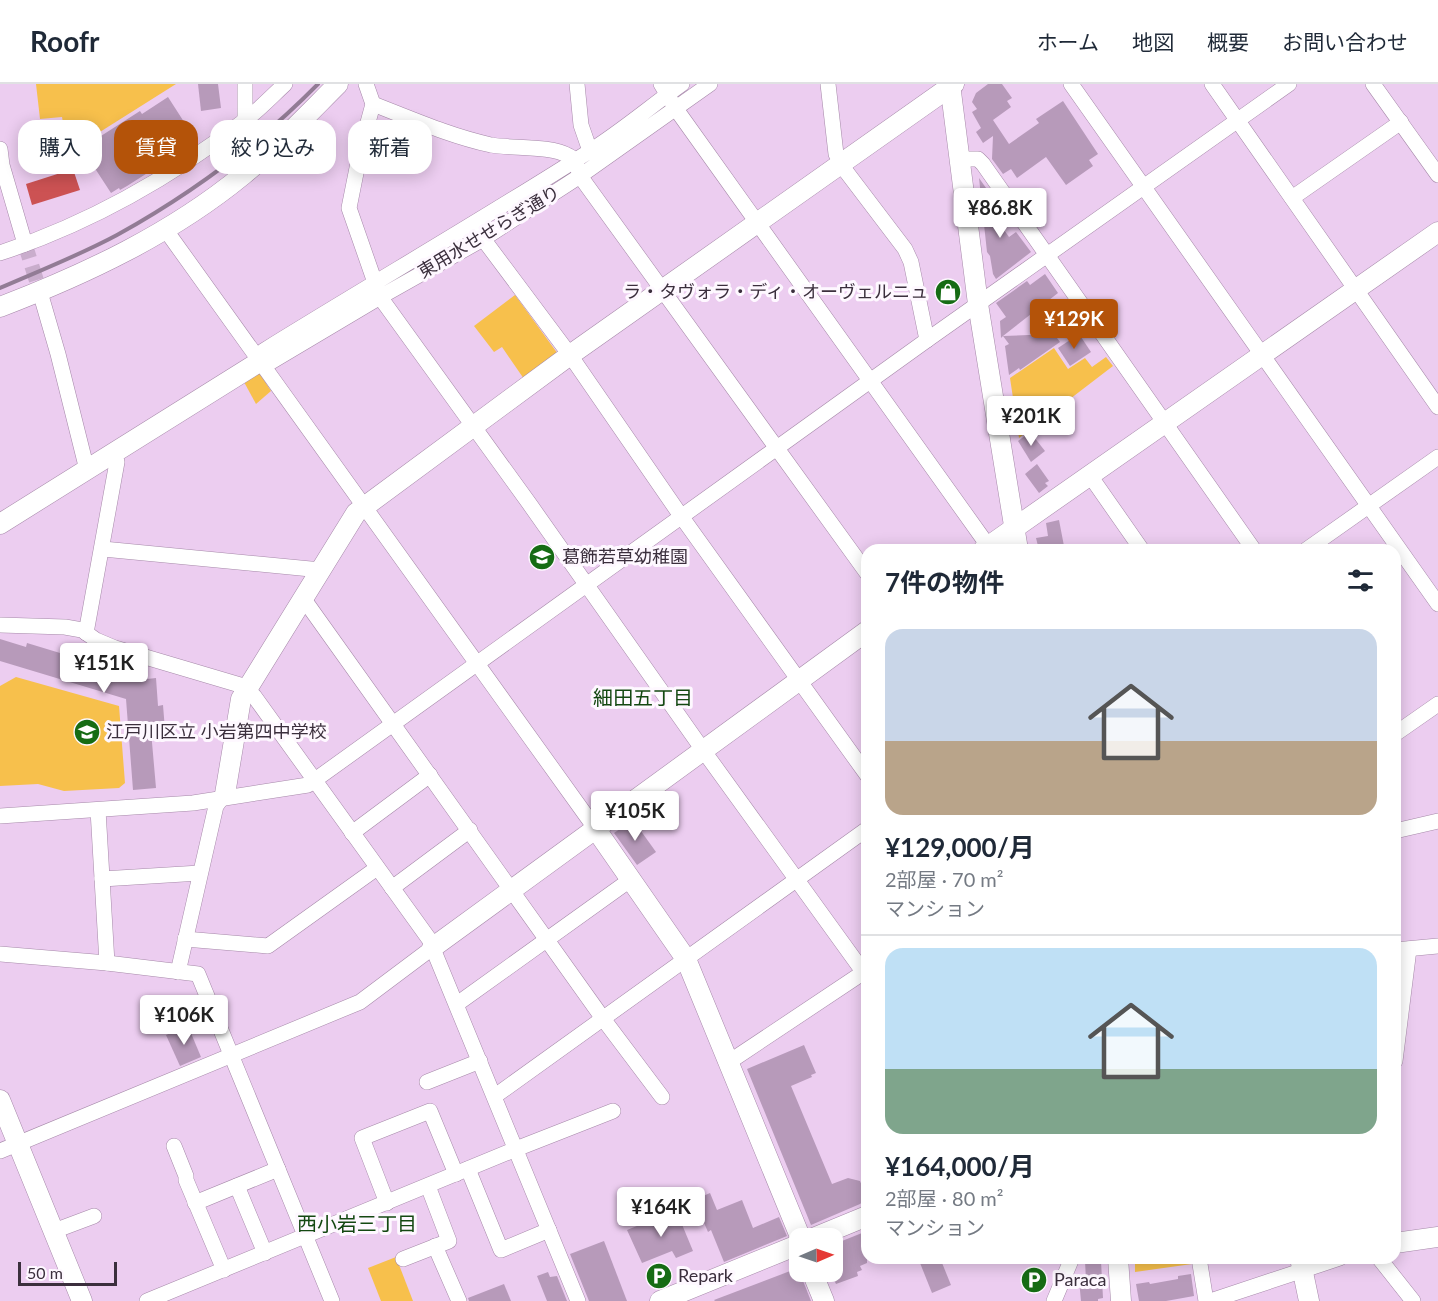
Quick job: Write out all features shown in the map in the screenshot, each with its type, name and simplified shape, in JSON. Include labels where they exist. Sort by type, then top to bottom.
[{"type":"street","points":[[245,84],[245,120]]},
{"type":"street","points":[[245,120],[285,84]]},
{"type":"street","points":[[0,307],[104,263],[165,229],[241,176],[277,145],[338,84]]},
{"type":"street","points":[[366,84],[373,104],[349,208],[380,297],[588,585],[703,750],[861,966]]},
{"type":"street","points":[[577,84],[581,125],[590,151]]},
{"type":"street","points":[[0,524],[259,362],[262,351],[375,281],[473,225],[590,151],[665,89],[682,84]]},
{"type":"street","name":"東用水せせらぎ通り","points":[[259,362],[269,363],[483,239],[580,176],[710,84]]},
{"type":"street","points":[[828,84],[836,154],[841,164],[905,249],[911,262],[927,340]]},
{"type":"street","points":[[1071,84],[1395,544]]},
{"type":"street","points":[[1212,84],[1438,407]]},
{"type":"street","points":[[0,816],[98,810],[308,786],[681,516],[1289,84]]},
{"type":"street","points":[[1373,84],[1438,176]]},
{"type":"street","points":[[178,972],[216,806],[223,797],[241,699],[356,513],[570,355],[951,85],[978,304],[1016,544]]},
{"type":"street","points":[[665,89],[676,109],[871,382],[983,544]]},
{"type":"street","points":[[373,104],[452,135],[494,145],[541,149],[569,155],[574,160],[580,176],[861,565]]},
{"type":"street","points":[[1292,198],[1401,123]]},
{"type":"street","points":[[0,253],[74,224],[152,183],[210,144]]},
{"type":"street","points":[[0,149],[1,165],[25,244]]},
{"type":"street","points":[[959,159],[978,159],[983,164],[1250,544]]},
{"type":"street","points":[[473,225],[570,355],[681,516],[861,767]]},
{"type":"street","points":[[165,229],[595,828],[686,959],[797,1228]]},
{"type":"street","points":[[993,544],[1166,425],[1438,232]]},
{"type":"street","points":[[40,292],[87,470]]},
{"type":"street","points":[[86,633],[117,462],[114,453]]},
{"type":"street","points":[[1314,544],[1438,457]]},
{"type":"street","points":[[1091,477],[1138,544]]},
{"type":"street","points":[[103,549],[321,570]]},
{"type":"street","points":[[1401,552],[1438,604]]},
{"type":"street","points":[[303,598],[604,1020],[662,1097]]},
{"type":"street","points":[[0,625],[65,627],[82,630],[96,640],[116,648],[202,672],[247,689],[429,939],[578,1301]]},
{"type":"street","points":[[0,1151],[360,1002],[861,635]]},
{"type":"street","points":[[1401,730],[1438,704]]},
{"type":"street","points":[[352,833],[430,775]]},
{"type":"street","points":[[98,810],[107,963]]},
{"type":"street","points":[[1401,830],[1438,821]]},
{"type":"street","points":[[392,888],[470,830]]},
{"type":"street","points":[[495,1096],[861,833]]},
{"type":"street","points":[[185,939],[268,946],[377,868]]},
{"type":"street","points":[[102,879],[200,873]]},
{"type":"street","points":[[457,1004],[630,880]]},
{"type":"street","points":[[1401,966],[1402,950],[1438,946]]},
{"type":"street","points":[[0,954],[198,974],[332,1301]]},
{"type":"street","points":[[729,1062],[861,976]]},
{"type":"street","points":[[427,1082],[480,1061]]},
{"type":"street","points":[[0,1100],[82,1301]]},
{"type":"street","points":[[387,1203],[362,1138],[430,1111],[501,1250],[549,1230]]},
{"type":"street","points":[[147,1301],[613,1111]]},
{"type":"street","points":[[174,1146],[195,1203],[224,1270]]},
{"type":"street","points":[[195,1203],[278,1169]]},
{"type":"street","points":[[237,1186],[264,1253]]},
{"type":"street","points":[[404,1259],[449,1241],[428,1186]]},
{"type":"street","points":[[54,1232],[94,1216]]},
{"type":"street","points":[[838,1228],[861,1218]]},
{"type":"street","points":[[1401,1242],[1438,1237]]},
{"type":"street","points":[[435,1246],[459,1301]]},
{"type":"street","points":[[660,1301],[789,1248]]},
{"type":"street","points":[[1054,1301],[1069,1264]]},
{"type":"street","points":[[1118,1264],[1121,1301]]},
{"type":"street","points":[[1200,1264],[1208,1301],[1302,1265],[1309,1301]]},
{"type":"street","points":[[1384,1264],[1413,1301]]},
{"type":"street","points":[[816,1282],[824,1301]]},
{"type":"shaded area","points":[[36,84],[176,84],[119,120],[114,120],[114,123],[102,131],[102,120],[63,120],[62,117],[40,119]]},
{"type":"shaded area","points":[[57,174],[75,174],[80,190],[32,205],[26,184]]},
{"type":"shaded area","points":[[515,295],[558,354],[524,379],[502,347],[494,352],[474,326]]},
{"type":"shaded area","points":[[1054,348],[1068,369],[1085,358],[1092,367],[1106,357],[1113,366],[1019,438],[1010,378]]},
{"type":"shaded area","points":[[258,371],[271,391],[256,404],[244,382]]},
{"type":"shaded area","points":[[16,677],[119,706],[125,783],[119,788],[64,791],[38,784],[0,786],[0,686]]},
{"type":"shaded area","points":[[396,1257],[413,1301],[381,1301],[368,1268]]},
{"type":"shaded area","points":[[1135,1264],[1192,1264],[1135,1272]]},
{"type":"building","points":[[198,84],[218,84],[221,108],[201,111]]},
{"type":"building","points":[[988,84],[1002,84],[1012,98],[1007,101],[1011,107],[993,120],[1009,144],[1039,123],[1036,119],[1063,101],[1098,154],[1089,160],[1093,166],[1066,185],[1046,157],[1017,178],[1011,169],[1003,174],[992,159],[993,136],[983,143],[976,132],[981,128],[972,112],[977,109],[972,102],[976,93]]},
{"type":"building","points":[[168,97],[183,120],[126,120],[140,111],[142,114]]},
{"type":"building","points":[[114,128],[114,174],[146,174],[111,193],[99,174],[102,174],[102,135]]},
{"type":"building","points":[[979,178],[998,205],[990,210],[1009,237],[1016,232],[1031,252],[996,279],[987,252]]},
{"type":"building","points":[[1045,274],[1058,293],[1001,338],[1000,321],[1006,317],[996,303],[1027,281],[1030,285]]},
{"type":"building","points":[[1054,334],[1060,342],[1009,375],[1005,346],[1009,344],[1003,336]]},
{"type":"building","points":[[1079,334],[1091,352],[1070,366],[1058,348]]},
{"type":"building","points":[[1030,432],[1045,451],[1031,462],[1018,441]]},
{"type":"building","points":[[1037,464],[1049,481],[1045,483],[1048,486],[1039,493],[1025,474]]},
{"type":"building","points":[[1059,520],[1064,544],[1038,544],[1036,538],[1048,536],[1046,523]]},
{"type":"building","points":[[0,639],[26,647],[27,643],[60,653],[61,648],[95,658],[96,652],[142,666],[138,680],[156,678],[158,706],[163,705],[165,730],[151,731],[156,788],[133,790],[126,699],[0,661]]},
{"type":"building","points":[[633,820],[656,852],[637,865],[614,833]]},
{"type":"building","points":[[188,1026],[201,1057],[180,1066],[166,1035]]},
{"type":"building","points":[[804,1045],[816,1073],[791,1086],[832,1184],[848,1178],[860,1181],[860,1204],[811,1225],[747,1069]]},
{"type":"building","points":[[710,1193],[717,1210],[742,1200],[753,1228],[779,1217],[787,1236],[724,1262],[711,1230],[708,1232],[694,1200]]},
{"type":"building","points":[[676,1210],[693,1251],[676,1258],[672,1251],[642,1263],[627,1230]]},
{"type":"building","points":[[861,1233],[861,1264],[865,1264],[860,1266],[862,1270],[857,1272],[858,1276],[843,1281],[843,1241]]},
{"type":"building","points":[[604,1241],[627,1301],[589,1301],[570,1254]]},
{"type":"building","points":[[920,1264],[942,1264],[951,1285],[932,1293]]},
{"type":"building","points":[[1085,1264],[1101,1264],[1103,1298],[1098,1301],[1081,1301],[1079,1280],[1086,1280]]},
{"type":"building","points":[[789,1271],[789,1282],[804,1282],[811,1301],[715,1301]]},
{"type":"building","points":[[548,1272],[550,1277],[557,1276],[567,1301],[547,1301],[537,1276]]},
{"type":"building","points":[[1191,1274],[1194,1296],[1166,1301],[1139,1301],[1136,1284],[1178,1279],[1178,1276]]},
{"type":"building","points":[[504,1284],[511,1301],[469,1301],[468,1298]]},
{"type":"tunnel","points":[[25,244],[40,292]]},
{"type":"railway","points":[[0,288],[103,242],[171,203],[248,147],[318,84]]},
{"type":"place","name":"ラ・タヴォラ・ディ・オーヴェルニュ","points":[[948,292]]},
{"type":"place","name":"葛飾若草幼稚園","points":[[542,557]]},
{"type":"place","name":"江戸川区立 小岩第四中学校","points":[[87,732]]},
{"type":"place","name":"Repark","points":[[659,1276]]},
{"type":"place","name":"Paraca","points":[[1034,1280]]},
{"type":"district","name":"細田五丁目","points":[[643,698]]},
{"type":"district","name":"西小岩三丁目","points":[[357,1224]]}]
